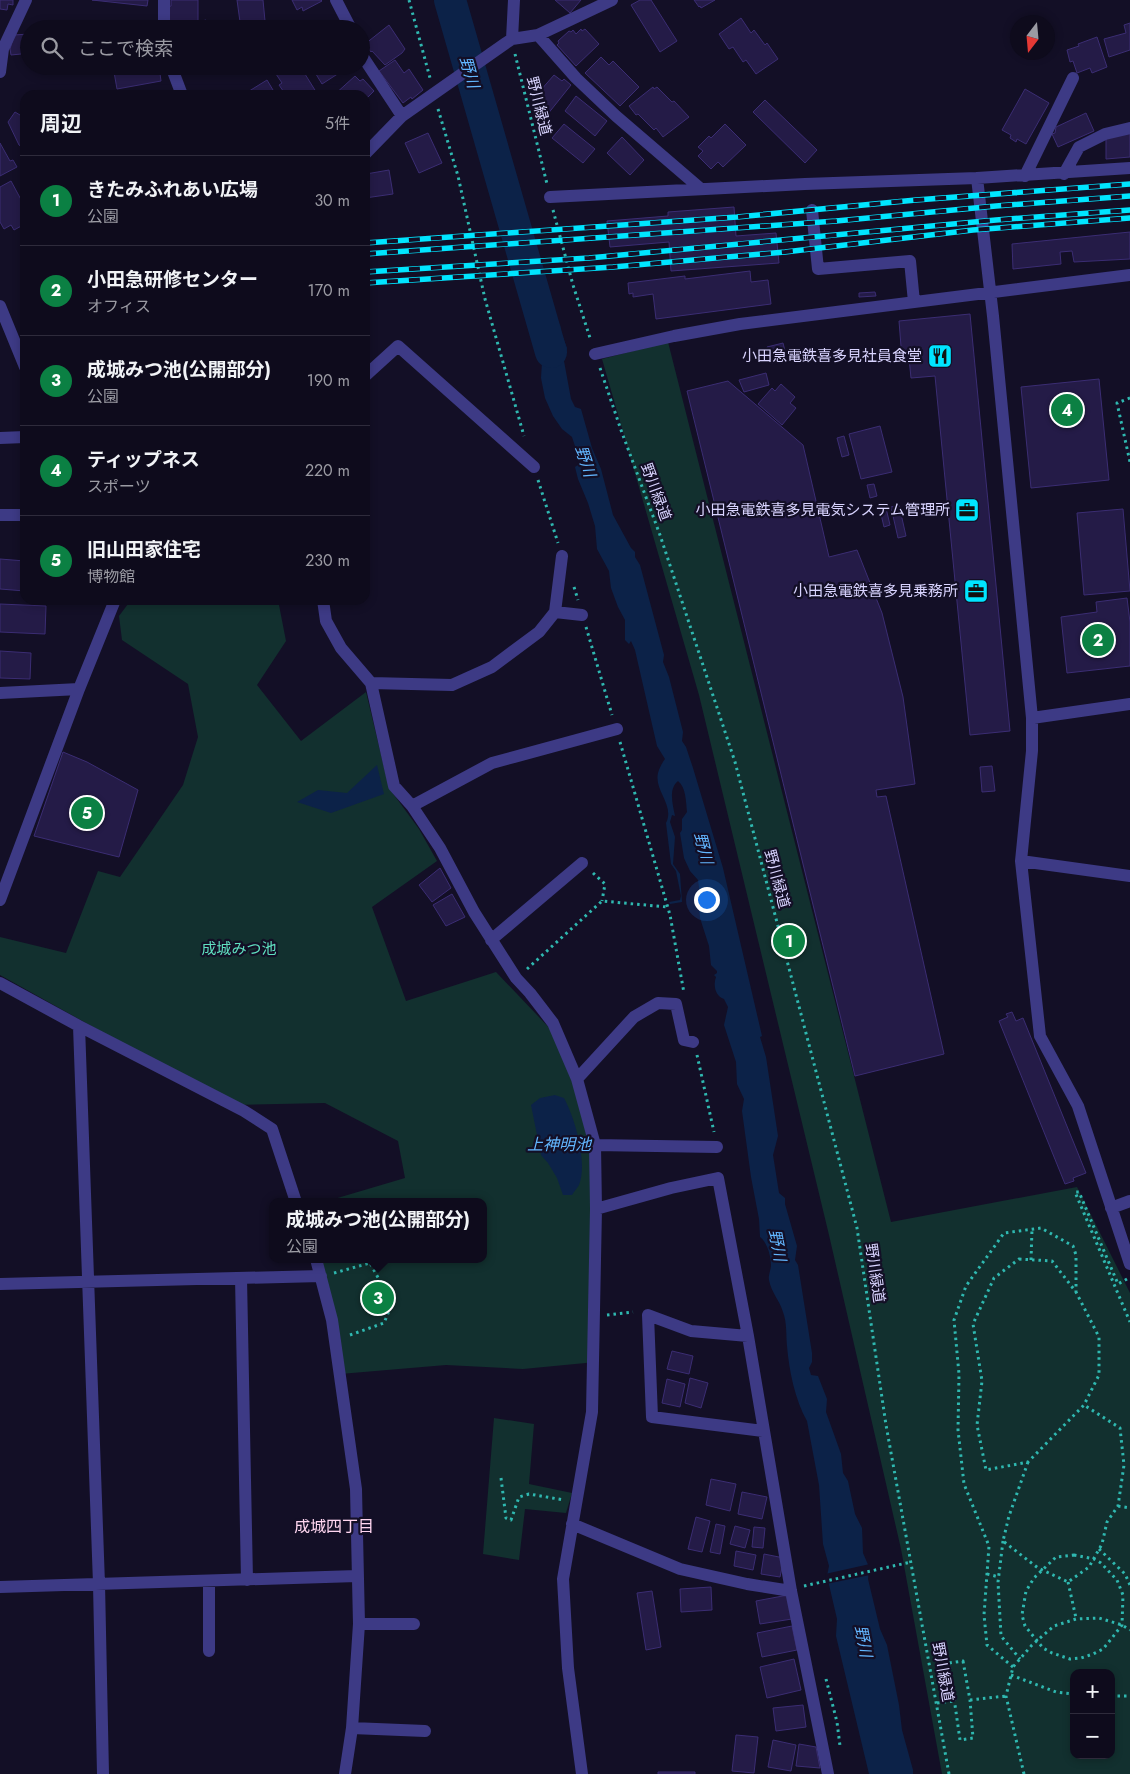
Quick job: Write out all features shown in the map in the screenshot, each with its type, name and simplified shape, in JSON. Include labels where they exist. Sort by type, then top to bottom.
[{"type":"street","points":[[0,72],[4,49],[26,0]]},
{"type":"street","points":[[164,0],[164,20]]},
{"type":"street","points":[[336,0],[346,20]]},
{"type":"street","points":[[509,41],[514,0]]},
{"type":"street","points":[[370,149],[402,116],[509,41],[538,35],[612,0]]},
{"type":"street","points":[[538,35],[576,78],[616,116],[701,189]]},
{"type":"street","points":[[370,68],[402,116]]},
{"type":"street","points":[[175,75],[180,90]]},
{"type":"street","points":[[1025,176],[1073,78]]},
{"type":"street","points":[[1064,174],[1079,147],[1105,134],[1130,128]]},
{"type":"street","points":[[550,197],[1025,176],[1130,168]]},
{"type":"street","points":[[978,178],[1032,718],[1032,750],[1021,861],[1040,1036],[1078,1106],[1130,1264]]},
{"type":"street","points":[[812,210],[818,269],[910,261],[914,302]]},
{"type":"street","points":[[595,354],[674,336],[740,324],[1130,275]]},
{"type":"street","points":[[0,306],[20,355]]},
{"type":"street","points":[[370,371],[398,346],[534,467]]},
{"type":"street","points":[[0,438],[20,437]]},
{"type":"street","points":[[0,515],[20,514]]},
{"type":"street","points":[[371,684],[452,685],[492,667],[539,632],[555,612],[562,556]]},
{"type":"street","points":[[0,900],[112,605]]},
{"type":"street","points":[[324,605],[326,621],[338,641],[371,684],[394,786],[412,806],[440,848],[491,940],[516,978],[530,993],[552,1023],[577,1079],[595,1145],[596,1209],[592,1412],[563,1579],[568,1668],[582,1774]]},
{"type":"street","points":[[555,612],[582,615]]},
{"type":"street","points":[[0,693],[79,689]]},
{"type":"street","points":[[1032,718],[1130,704]]},
{"type":"street","points":[[412,806],[492,763],[617,729]]},
{"type":"street","points":[[1021,861],[1130,876]]},
{"type":"street","points":[[491,940],[582,863]]},
{"type":"street","points":[[0,983],[244,1111],[272,1129],[295,1198]]},
{"type":"street","points":[[577,1079],[634,1017],[658,1003],[676,1004],[684,1040],[693,1042]]},
{"type":"street","points":[[79,1026],[99,1584],[102,1774]]},
{"type":"street","points":[[595,1145],[718,1147]]},
{"type":"street","points":[[596,1209],[671,1188],[718,1178],[748,1336],[763,1431],[796,1589],[828,1774]]},
{"type":"street","points":[[1111,1208],[1130,1201]]},
{"type":"street","points":[[317,1263],[332,1320],[356,1489],[359,1624],[352,1728],[344,1774]]},
{"type":"street","points":[[0,1284],[322,1276]]},
{"type":"street","points":[[241,1278],[247,1580]]},
{"type":"street","points":[[748,1336],[691,1332],[648,1315],[652,1417],[763,1431]]},
{"type":"street","points":[[572,1524],[680,1569],[796,1589]]},
{"type":"street","points":[[0,1587],[357,1576]]},
{"type":"street","points":[[209,1581],[209,1650]]},
{"type":"street","points":[[359,1624],[414,1624]]},
{"type":"street","points":[[352,1728],[425,1731]]},
{"type":"path","points":[[409,0],[458,176],[485,299],[526,443]]},
{"type":"path","name":"野川緑道","points":[[509,41],[573,285],[621,430],[664,545],[735,762],[856,1228],[886,1425],[949,1774]]},
{"type":"path","points":[[1130,398],[1118,403],[1123,436],[1130,462]]},
{"type":"path","points":[[534,467],[562,556]]},
{"type":"path","points":[[573,583],[617,729],[667,907],[686,1003]]},
{"type":"path","points":[[516,978],[602,901],[605,884],[582,863]]},
{"type":"path","points":[[602,901],[667,907]]},
{"type":"path","points":[[693,1042],[718,1147]]},
{"type":"path","points":[[1130,1278],[1118,1284],[1079,1192],[1075,1192],[1130,1322]]},
{"type":"path","points":[[1012,1667],[987,1646],[984,1615],[989,1546],[964,1484],[958,1430],[959,1374],[954,1320],[966,1286],[1004,1233],[1041,1228],[1073,1246],[1076,1255],[1076,1292]]},
{"type":"path","points":[[1031,1260],[1032,1229]]},
{"type":"path","points":[[1020,1659],[1001,1636],[998,1577],[1003,1540],[1009,1516],[1028,1462],[1084,1404],[1099,1375],[1099,1337],[1076,1292],[1052,1261],[1019,1259],[994,1278],[973,1324],[982,1381],[977,1425],[986,1470],[1028,1462]]},
{"type":"path","points":[[322,1276],[363,1263]]},
{"type":"path","points":[[350,1335],[384,1323],[389,1311],[381,1283],[370,1263]]},
{"type":"path","points":[[593,1316],[637,1311],[648,1315]]},
{"type":"path","points":[[1068,1582],[1089,1567],[1102,1544],[1107,1522],[1118,1506],[1124,1464],[1120,1428],[1084,1404]]},
{"type":"path","points":[[501,1478],[506,1518],[511,1520],[519,1497],[529,1494],[577,1502]]},
{"type":"path","points":[[1118,1506],[1130,1508]]},
{"type":"path","points":[[1003,1540],[1042,1570],[1068,1582]]},
{"type":"path","points":[[1099,1550],[1126,1574],[1130,1585]]},
{"type":"path","points":[[1074,1555],[1094,1559],[1101,1563],[1117,1580],[1123,1594],[1122,1625],[1102,1648],[1081,1658],[1070,1659],[1052,1653],[1036,1641],[1025,1626],[1022,1615],[1026,1591],[1034,1578],[1056,1557],[1074,1555]]},
{"type":"path","points":[[796,1589],[911,1562]]},
{"type":"path","points":[[987,1574],[998,1577]]},
{"type":"path","points":[[1068,1582],[1076,1619]]},
{"type":"path","points":[[1024,1774],[1006,1696],[1012,1675],[1012,1667],[1036,1641],[1054,1626],[1076,1619],[1098,1618],[1122,1625],[1130,1630]]},
{"type":"path","points":[[963,1661],[970,1700],[973,1738],[960,1740],[949,1662],[963,1661]]},
{"type":"path","points":[[1012,1675],[1056,1692],[1070,1694]]},
{"type":"path","points":[[970,1700],[1006,1696]]},
{"type":"path","points":[[1115,1696],[1130,1696]]},
{"type":"path","points":[[937,1703],[954,1701]]},
{"type":"green space","points":[[668,342],[891,1222],[1077,1187],[1130,1293],[1130,1774],[942,1774],[901,1549],[829,1235],[699,695],[602,359]]},
{"type":"green space","name":"成城みつ池","points":[[127,605],[279,605],[286,641],[257,685],[301,741],[366,692],[389,788],[419,829],[437,861],[372,907],[406,1001],[496,972],[557,1036],[598,1142],[596,1362],[523,1369],[446,1365],[340,1374],[317,1263],[487,1263],[487,1198],[338,1198],[405,1178],[398,1141],[325,1103],[233,1105],[0,975],[0,937],[66,953],[98,871],[120,877],[183,785],[198,737],[188,684],[122,640],[119,616]]},
{"type":"green space","points":[[494,1418],[534,1424],[529,1484],[572,1493],[566,1513],[525,1509],[519,1560],[483,1554]]},
{"type":"water","points":[[529,310],[544,310],[547,330],[555,330],[560,324],[567,348],[564,361],[571,399],[575,407],[581,409],[592,448],[601,469],[613,515],[635,552],[635,557],[640,565],[664,655],[663,662],[669,677],[683,732],[682,741],[693,768],[723,868],[766,1057],[778,1136],[773,1155],[779,1193],[785,1198],[797,1246],[795,1260],[798,1265],[812,1353],[812,1362],[809,1368],[811,1375],[818,1376],[827,1399],[826,1412],[841,1454],[843,1473],[848,1481],[855,1514],[862,1528],[863,1553],[869,1567],[868,1579],[880,1629],[887,1645],[902,1730],[913,1774],[869,1774],[836,1636],[837,1619],[827,1576],[829,1566],[823,1544],[819,1485],[807,1421],[799,1404],[791,1375],[784,1316],[769,1280],[771,1265],[767,1246],[760,1237],[759,1219],[742,1111],[744,1099],[737,1084],[736,1062],[724,1025],[728,1007],[716,990],[716,977],[714,975],[717,971],[711,965],[709,946],[700,918],[698,880],[690,871],[684,858],[680,833],[682,830],[682,819],[687,812],[685,795],[683,787],[678,781],[672,793],[675,816],[672,815],[670,822],[675,837],[673,864],[680,874],[682,902],[670,904],[669,902],[680,900],[681,896],[676,871],[671,864],[666,823],[668,810],[658,780],[658,771],[665,759],[657,746],[635,650],[631,641],[629,644],[625,640],[625,620],[611,588],[609,571],[597,549],[595,526],[575,467],[579,464],[579,458],[572,437],[562,429],[553,416],[545,398],[541,378],[543,346]]},
{"type":"water","points":[[377,765],[384,794],[331,813],[297,802],[318,790],[347,793]]},
{"type":"water","name":"上神明池","points":[[555,1095],[564,1098],[579,1141],[582,1165],[581,1176],[579,1185],[572,1195],[563,1195],[557,1178],[541,1155],[531,1105],[540,1098]]},
{"type":"pier","points":[[870,1564],[870,1575],[826,1584],[825,1574]]},
{"type":"building","points":[[0,0],[13,0],[13,5],[8,4],[7,10],[0,9]]},
{"type":"building","points":[[92,0],[148,0],[147,6]]},
{"type":"building","points":[[171,0],[198,0],[198,20],[169,20],[168,7],[171,6]]},
{"type":"building","points":[[237,0],[263,0],[265,20],[240,20]]},
{"type":"building","points":[[292,0],[322,1],[303,11],[302,7],[297,10]]},
{"type":"building","points":[[555,0],[581,0],[570,13]]},
{"type":"building","points":[[640,0],[651,0],[677,41],[660,52],[631,5]]},
{"type":"building","points":[[694,0],[715,0],[701,8]]},
{"type":"building","points":[[741,18],[751,33],[754,30],[765,45],[767,43],[778,59],[756,74],[746,60],[743,62],[733,47],[729,49],[719,34]]},
{"type":"building","points":[[1130,23],[1130,50],[1109,57],[1104,39],[1126,33],[1124,25]]},
{"type":"building","points":[[389,25],[405,49],[385,65],[370,51],[370,40]]},
{"type":"building","points":[[581,29],[582,31],[585,29],[599,44],[576,66],[557,45],[558,41],[569,31],[573,30],[576,34]]},
{"type":"building","points":[[14,35],[20,35],[20,54],[11,55],[10,49]]},
{"type":"building","points":[[1097,37],[1107,67],[1092,73],[1090,68],[1077,73],[1073,61],[1070,62],[1067,50]]},
{"type":"building","points":[[601,57],[609,65],[613,61],[639,87],[620,106],[585,73]]},
{"type":"building","points":[[395,60],[404,73],[409,69],[423,90],[412,99],[411,97],[403,103],[379,71]]},
{"type":"building","points":[[115,75],[160,75],[161,81],[117,89]]},
{"type":"building","points":[[277,75],[306,75],[315,90],[282,90],[279,85],[282,83]]},
{"type":"building","points":[[316,75],[336,75],[322,84]]},
{"type":"building","points":[[554,75],[562,81],[564,79],[571,85],[547,115],[536,106],[539,103],[533,99]]},
{"type":"building","points":[[355,76],[360,81],[363,79],[374,91],[370,95],[370,90],[340,90]]},
{"type":"building","points":[[267,80],[273,90],[251,90]]},
{"type":"building","points":[[653,87],[654,89],[657,87],[672,102],[674,101],[689,117],[663,137],[656,128],[654,130],[638,114],[636,115],[629,106]]},
{"type":"building","points":[[1025,89],[1049,103],[1026,144],[1017,139],[1016,142],[1010,138],[1011,135],[1002,130]]},
{"type":"building","points":[[576,96],[607,121],[595,136],[565,111]]},
{"type":"building","points":[[765,100],[817,150],[805,163],[753,112]]},
{"type":"building","points":[[15,112],[20,115],[20,146],[19,145],[8,122]]},
{"type":"building","points":[[1086,113],[1094,131],[1058,147],[1052,134],[1055,133],[1056,127]]},
{"type":"building","points":[[564,124],[595,149],[583,163],[552,138]]},
{"type":"building","points":[[725,124],[746,145],[723,167],[718,162],[711,169],[698,156],[703,151],[698,147],[709,136],[711,138]]},
{"type":"building","points":[[1130,131],[1130,157],[1106,159],[1106,136]]},
{"type":"building","points":[[428,133],[442,163],[419,173],[405,143]]},
{"type":"building","points":[[622,137],[644,160],[630,175],[607,153]]},
{"type":"building","points":[[0,143],[10,161],[13,160],[17,167],[0,176]]},
{"type":"building","points":[[389,170],[393,194],[370,197],[370,173]]},
{"type":"building","points":[[11,181],[20,198],[20,227],[14,230],[11,225],[4,229],[0,222],[0,187]]},
{"type":"building","points":[[734,207],[736,236],[776,233],[779,263],[671,271],[669,242],[610,247],[607,221],[668,216],[668,212]]},
{"type":"building","points":[[1130,232],[1130,259],[1074,262],[1072,251],[1060,252],[1061,264],[1013,269],[1012,244]]},
{"type":"building","points":[[750,271],[751,282],[768,280],[771,304],[656,319],[653,294],[633,297],[633,293],[629,294],[628,283],[685,276],[685,279]]},
{"type":"building","points":[[875,292],[876,296],[859,297],[859,293]]},
{"type":"building","points":[[970,314],[1010,731],[970,735],[935,376],[911,378],[909,358],[902,359],[899,321]]},
{"type":"building","points":[[783,343],[787,359],[772,363],[767,347]]},
{"type":"building","points":[[766,373],[769,385],[744,392],[739,380]]},
{"type":"building","points":[[1099,379],[1109,480],[1031,488],[1021,387]]},
{"type":"building","points":[[728,381],[803,445],[829,557],[857,550],[882,613],[903,697],[915,784],[876,790],[877,797],[886,796],[944,1054],[855,1076],[687,391]]},
{"type":"building","points":[[781,384],[795,397],[790,403],[796,408],[782,425],[758,404],[772,388],[775,391]]},
{"type":"building","points":[[880,426],[892,472],[861,479],[849,434]]},
{"type":"building","points":[[844,436],[849,455],[842,457],[837,438]]},
{"type":"building","points":[[874,484],[877,496],[870,498],[867,485]]},
{"type":"building","points":[[899,505],[906,536],[898,538],[891,507]]},
{"type":"building","points":[[886,508],[890,525],[884,527],[880,510]]},
{"type":"building","points":[[1123,509],[1130,591],[1084,595],[1077,513]]},
{"type":"building","points":[[0,559],[20,561],[20,591],[0,589]]},
{"type":"building","points":[[1127,598],[1130,622],[1130,666],[1067,673],[1061,617],[1097,612],[1096,602]]},
{"type":"building","points":[[0,604],[46,606],[45,634],[0,632]]},
{"type":"building","points":[[0,651],[31,653],[30,679],[0,678]]},
{"type":"building","points":[[63,752],[87,762],[138,790],[119,857],[34,836]]},
{"type":"building","points":[[992,766],[995,791],[982,792],[980,767]]},
{"type":"building","points":[[440,868],[451,888],[432,902],[419,885]]},
{"type":"building","points":[[452,894],[465,917],[446,926],[433,905]]},
{"type":"building","points":[[1012,1012],[1016,1021],[1023,1018],[1086,1173],[1073,1178],[1074,1181],[1065,1184],[999,1021],[1008,1017],[1006,1014]]},
{"type":"building","points":[[672,1351],[693,1356],[689,1374],[667,1369]]},
{"type":"building","points":[[690,1378],[708,1383],[701,1408],[685,1403]]},
{"type":"building","points":[[667,1379],[685,1384],[680,1407],[662,1403]]},
{"type":"building","points":[[711,1479],[736,1484],[730,1511],[706,1505]]},
{"type":"building","points":[[742,1492],[767,1497],[762,1519],[738,1514]]},
{"type":"building","points":[[696,1517],[710,1521],[702,1552],[688,1549]]},
{"type":"building","points":[[716,1524],[725,1526],[720,1554],[710,1552]]},
{"type":"building","points":[[735,1526],[750,1530],[745,1548],[730,1544]]},
{"type":"building","points":[[754,1527],[765,1528],[763,1548],[752,1547]]},
{"type":"building","points":[[736,1551],[756,1555],[753,1570],[734,1566]]},
{"type":"building","points":[[764,1554],[784,1558],[780,1577],[761,1574]]},
{"type":"building","points":[[711,1587],[712,1610],[681,1612],[680,1589]]},
{"type":"building","points":[[652,1591],[661,1647],[646,1650],[637,1593]]},
{"type":"building","points":[[788,1595],[792,1619],[760,1624],[756,1601]]},
{"type":"building","points":[[792,1626],[797,1650],[762,1657],[757,1633]]},
{"type":"building","points":[[794,1659],[801,1690],[767,1698],[760,1667]]},
{"type":"building","points":[[803,1705],[806,1727],[776,1731],[773,1708]]},
{"type":"building","points":[[736,1735],[758,1737],[754,1773],[732,1771]]},
{"type":"building","points":[[773,1740],[796,1745],[791,1771],[768,1767]]},
{"type":"building","points":[[799,1744],[816,1747],[820,1768],[796,1766]]},
{"type":"building","points":[[658,1772],[695,1772],[695,1774],[658,1774]]},
{"type":"waterway","name":"野川","points":[[450,0],[551,352]]},
{"type":"railway","points":[[370,243],[737,217],[916,200],[1130,184]]},
{"type":"railway","points":[[370,254],[836,221],[1130,196]]},
{"type":"railway","points":[[370,272],[589,258],[996,220],[1130,210]]},
{"type":"railway","points":[[370,283],[613,267],[785,252],[973,230],[1130,218]]},
{"type":"place","name":"小田急電鉄喜多見社員食堂","points":[[940,356]]},
{"type":"place","name":"ティップネス","points":[[1067,410]]},
{"type":"place","name":"小田急電鉄喜多見電気システム管理所","points":[[967,510]]},
{"type":"place","name":"小田急電鉄喜多見乗務所","points":[[976,591]]},
{"type":"place","name":"小田急研修センター","points":[[1098,640]]},
{"type":"place","name":"旧山田家住宅","points":[[87,813]]},
{"type":"place","name":"きたみふれあい広場","points":[[789,941]]},
{"type":"place","name":"成城みつ池(公開部分)","points":[[378,1298]]},
{"type":"district","name":"成城四丁目","points":[[334,1526]]}]
